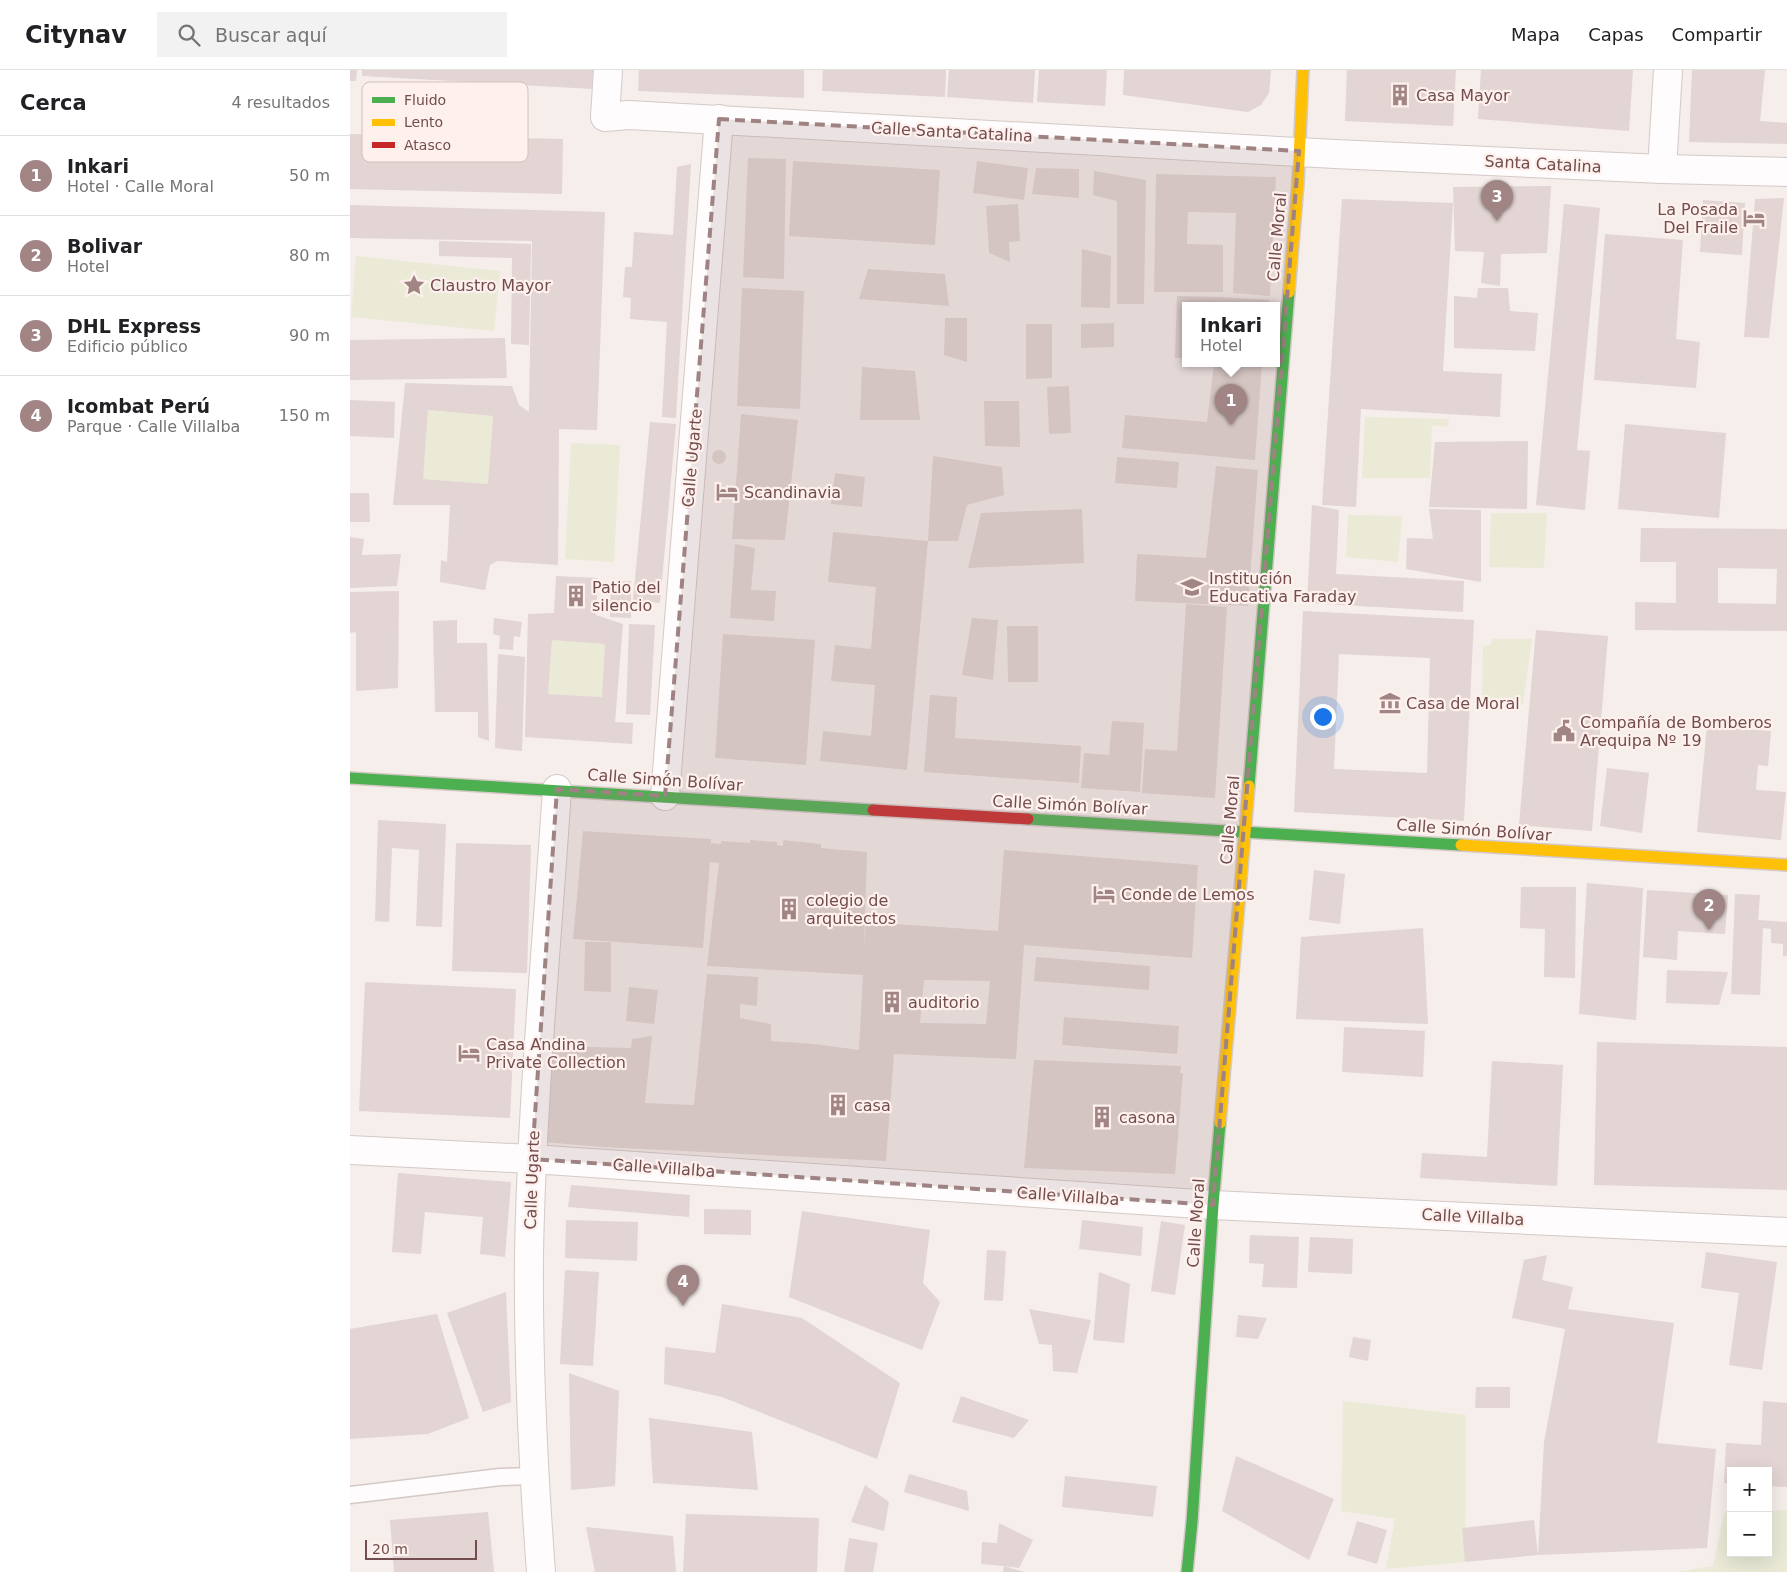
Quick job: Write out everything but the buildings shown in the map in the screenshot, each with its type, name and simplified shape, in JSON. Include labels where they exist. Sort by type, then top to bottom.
[{"type":"street","name":"Calle Santa Catalina","points":[[608,70],[605,117],[629,115],[719,119],[1299,151]]},
{"type":"street","name":"Calle Moral","points":[[1187,1572],[1193,1512],[1213,1205],[1298,183],[1303,70]]},
{"type":"street","points":[[1662,169],[1668,70]]},
{"type":"street","name":"Calle Ugarte","points":[[665,796],[719,119]]},
{"type":"street","name":"Santa Catalina","points":[[1299,151],[1662,169],[1787,172]]},
{"type":"street","name":"Calle Simón Bolívar","points":[[350,778],[557,789],[1787,865]]},
{"type":"street","name":"Calle Ugarte","points":[[541,1572],[534,1476],[529,1309],[532,1159],[545,934],[557,789]]},
{"type":"street","name":"Calle Villalba","points":[[350,1150],[532,1159],[1213,1205],[1787,1232]]},
{"type":"lane","points":[[350,1495],[500,1477],[534,1476]]},
{"type":"highlighted area","points":[[719,119],[1299,151],[1213,1205],[532,1159],[557,789],[665,796]]},
{"type":"green space","points":[[356,256],[500,271],[494,331],[351,317]]},
{"type":"green space","points":[[428,410],[493,416],[488,484],[423,479]]},
{"type":"green space","points":[[1365,417],[1449,419],[1448,427],[1432,425],[1430,478],[1362,478]]},
{"type":"green space","points":[[571,443],[620,445],[614,562],[565,559]]},
{"type":"green space","points":[[1491,513],[1547,513],[1544,568],[1489,567]]},
{"type":"green space","points":[[1348,515],[1402,516],[1398,562],[1346,557]]},
{"type":"green space","points":[[1492,639],[1532,639],[1523,705],[1482,701],[1483,646],[1491,645]]},
{"type":"green space","points":[[552,640],[605,644],[602,697],[548,694]]},
{"type":"green space","points":[[1343,1401],[1466,1415],[1465,1562],[1386,1569],[1395,1519],[1341,1511]]},
{"type":"green space","points":[[1787,1510],[1787,1572],[1678,1572],[1713,1566],[1724,1513],[1727,1513],[1727,1557],[1772,1557],[1772,1511]]},
{"type":"traffic: fast","points":[[1249,786],[1289,292]]},
{"type":"traffic: fast","points":[[350,778],[873,810]]},
{"type":"traffic: fast","points":[[1028,819],[1461,845]]},
{"type":"traffic: fast","points":[[1187,1572],[1220,1123]]},
{"type":"traffic: slow","points":[[1289,292],[1298,183],[1303,70]]},
{"type":"traffic: slow","points":[[1220,1123],[1249,786]]},
{"type":"traffic: slow","points":[[1461,845],[1787,865]]},
{"type":"traffic: jam","points":[[873,810],[1028,819]]},
{"type":"place","name":"Casa Mayor","points":[[1400,95]]},
{"type":"place","name":"La Posada Del Fraile","points":[[1754,218]]},
{"type":"place","name":"DHL Express","points":[[1497,221]]},
{"type":"place","name":"Claustro Mayor","points":[[414,285]]},
{"type":"place","name":"Inkari","points":[[1231,425]]},
{"type":"place","name":"Scandinavia","points":[[727,492]]},
{"type":"place","name":"Institución Educativa Faraday","points":[[1192,587]]},
{"type":"place","name":"Patio del silencio","points":[[576,596]]},
{"type":"place","name":"Casa de Moral","points":[[1390,703]]},
{"type":"place","name":"Compañía de Bomberos Arequipa Nº 19","points":[[1564,731]]},
{"type":"place","name":"Conde de Lemos","points":[[1104,894]]},
{"type":"place","name":"colegio de arquitectos","points":[[789,909]]},
{"type":"place","name":"Bolivar","points":[[1709,930]]},
{"type":"place","name":"auditorio","points":[[892,1002]]},
{"type":"place","name":"Casa Andina Private Collection","points":[[469,1053]]},
{"type":"place","name":"casa","points":[[838,1105]]},
{"type":"place","name":"casona","points":[[1102,1117]]},
{"type":"place","name":"Icombat Perú","points":[[683,1306]]}]
